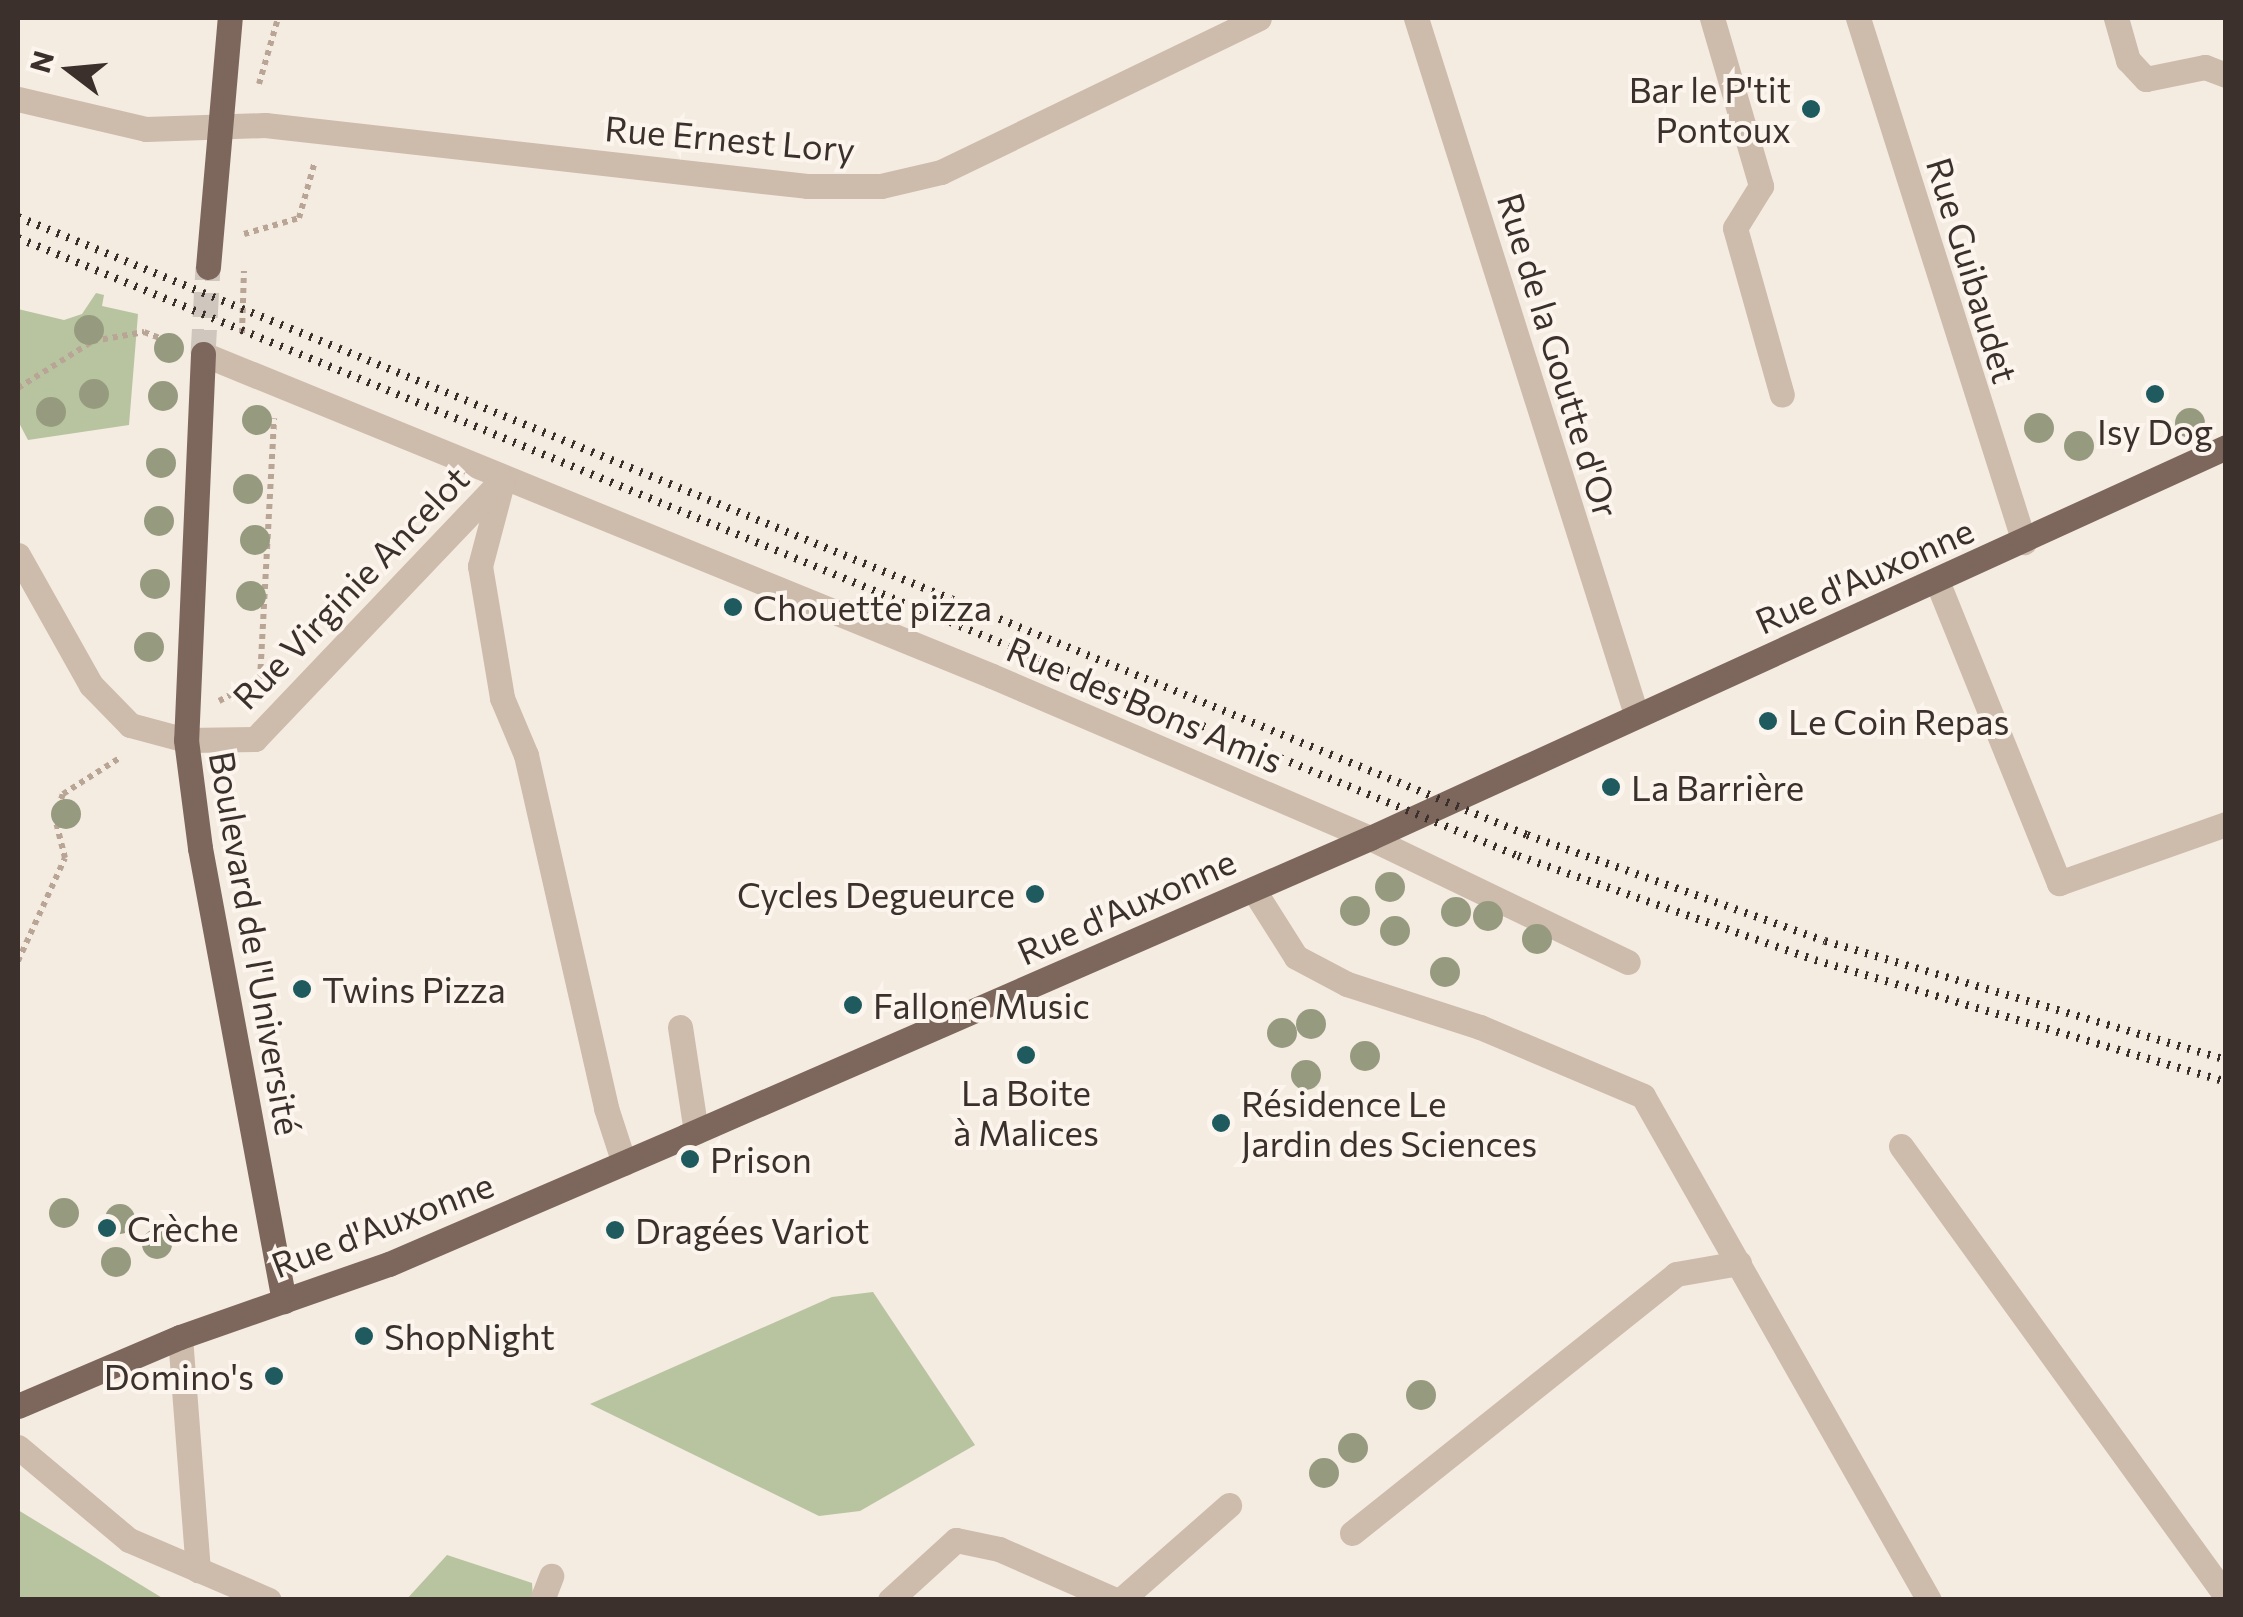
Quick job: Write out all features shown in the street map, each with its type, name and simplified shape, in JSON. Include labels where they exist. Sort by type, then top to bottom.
[{"type":"main road","points":[[208,267],[230,18]]},
{"type":"main road","name":"Boulevard de l'Université","points":[[203,354],[186,740],[200,848],[284,1301]]},
{"type":"main road","name":"Rue d'Auxonne","points":[[18,1418],[25,1400],[180,1337],[390,1264],[696,1132],[1370,838],[2226,447]]},
{"type":"street","name":"Rue Ernest Lory","points":[[18,100],[146,129],[323,130],[806,186],[881,186],[942,172],[1260,18]]},
{"type":"street","name":"Rue de la Goutte d'Or","points":[[1416,18],[1636,714]]},
{"type":"street","points":[[1712,18],[1761,186],[1735,228],[1782,395]]},
{"type":"street","name":"Rue Guibaudet","points":[[1858,18],[2024,542]]},
{"type":"street","points":[[2116,18],[2128,60],[2146,78],[2205,67],[2226,75]]},
{"type":"street","name":"Rue des Bons Amis","points":[[203,354],[992,676],[1370,838],[1628,962]]},
{"type":"street","points":[[503,479],[480,566],[502,698],[526,754],[606,1108],[624,1163]]},
{"type":"street","name":"Rue Virginie Ancelot","points":[[18,554],[91,685],[130,725],[186,740],[256,739],[503,479]]},
{"type":"street","points":[[1937,581],[2059,883],[2226,824]]},
{"type":"street","points":[[1253,888],[1296,957],[1348,984],[1480,1027],[1643,1096],[1929,1600]]},
{"type":"street","points":[[680,1027],[696,1132]]},
{"type":"street","points":[[1901,1146],[2226,1596]]},
{"type":"street","points":[[1352,1533],[1676,1274],[1739,1263]]},
{"type":"street","points":[[180,1337],[198,1570]]},
{"type":"street","points":[[18,1447],[130,1540],[269,1600]]},
{"type":"street","points":[[890,1600],[956,1540],[1000,1549],[1118,1600],[1230,1505]]},
{"type":"path","points":[[208,239],[299,218],[323,130]]},
{"type":"path","points":[[18,388],[94,340],[144,332],[203,354]]},
{"type":"path","points":[[18,961],[65,858],[55,818],[63,794],[107,771],[149,730]]},
{"type":"green space","points":[[96,293],[104,295],[102,306],[138,314],[129,425],[28,440],[18,421],[18,309],[64,320],[82,314]]},
{"type":"green space","points":[[873,1292],[975,1445],[860,1511],[819,1516],[590,1404],[832,1297]]},
{"type":"green space","points":[[18,1510],[164,1599],[18,1599]]},
{"type":"green space","points":[[447,1555],[532,1583],[533,1597],[406,1600]]},
{"type":"tunnel","points":[[203,354],[208,267]]},
{"type":"railway","points":[[18,217],[1527,835],[1825,941],[2226,1060]]},
{"type":"railway","points":[[18,238],[1518,856],[1815,960],[2226,1082]]},
{"type":"place","name":"Bar le P'tit Pontoux","points":[[1811,109]]},
{"type":"place","name":"Isy Dog","points":[[2155,394]]},
{"type":"place","name":"Chouette pizza","points":[[733,607]]},
{"type":"place","name":"Le Coin Repas","points":[[1768,721]]},
{"type":"place","name":"La Barrière","points":[[1611,787]]},
{"type":"place","name":"Cycles Degueurce","points":[[1035,894]]},
{"type":"place","name":"Twins Pizza","points":[[302,989]]},
{"type":"place","name":"Fallone Music","points":[[853,1005]]},
{"type":"place","name":"La Boite à Malices","points":[[1026,1055]]},
{"type":"place","name":"Résidence Le Jardin des Sciences","points":[[1221,1123]]},
{"type":"place","name":"Prison","points":[[690,1159]]},
{"type":"place","name":"Crèche","points":[[107,1228]]},
{"type":"place","name":"Dragées Variot","points":[[615,1230]]},
{"type":"place","name":"ShopNight","points":[[364,1336]]},
{"type":"place","name":"Domino's","points":[[274,1376]]}]
